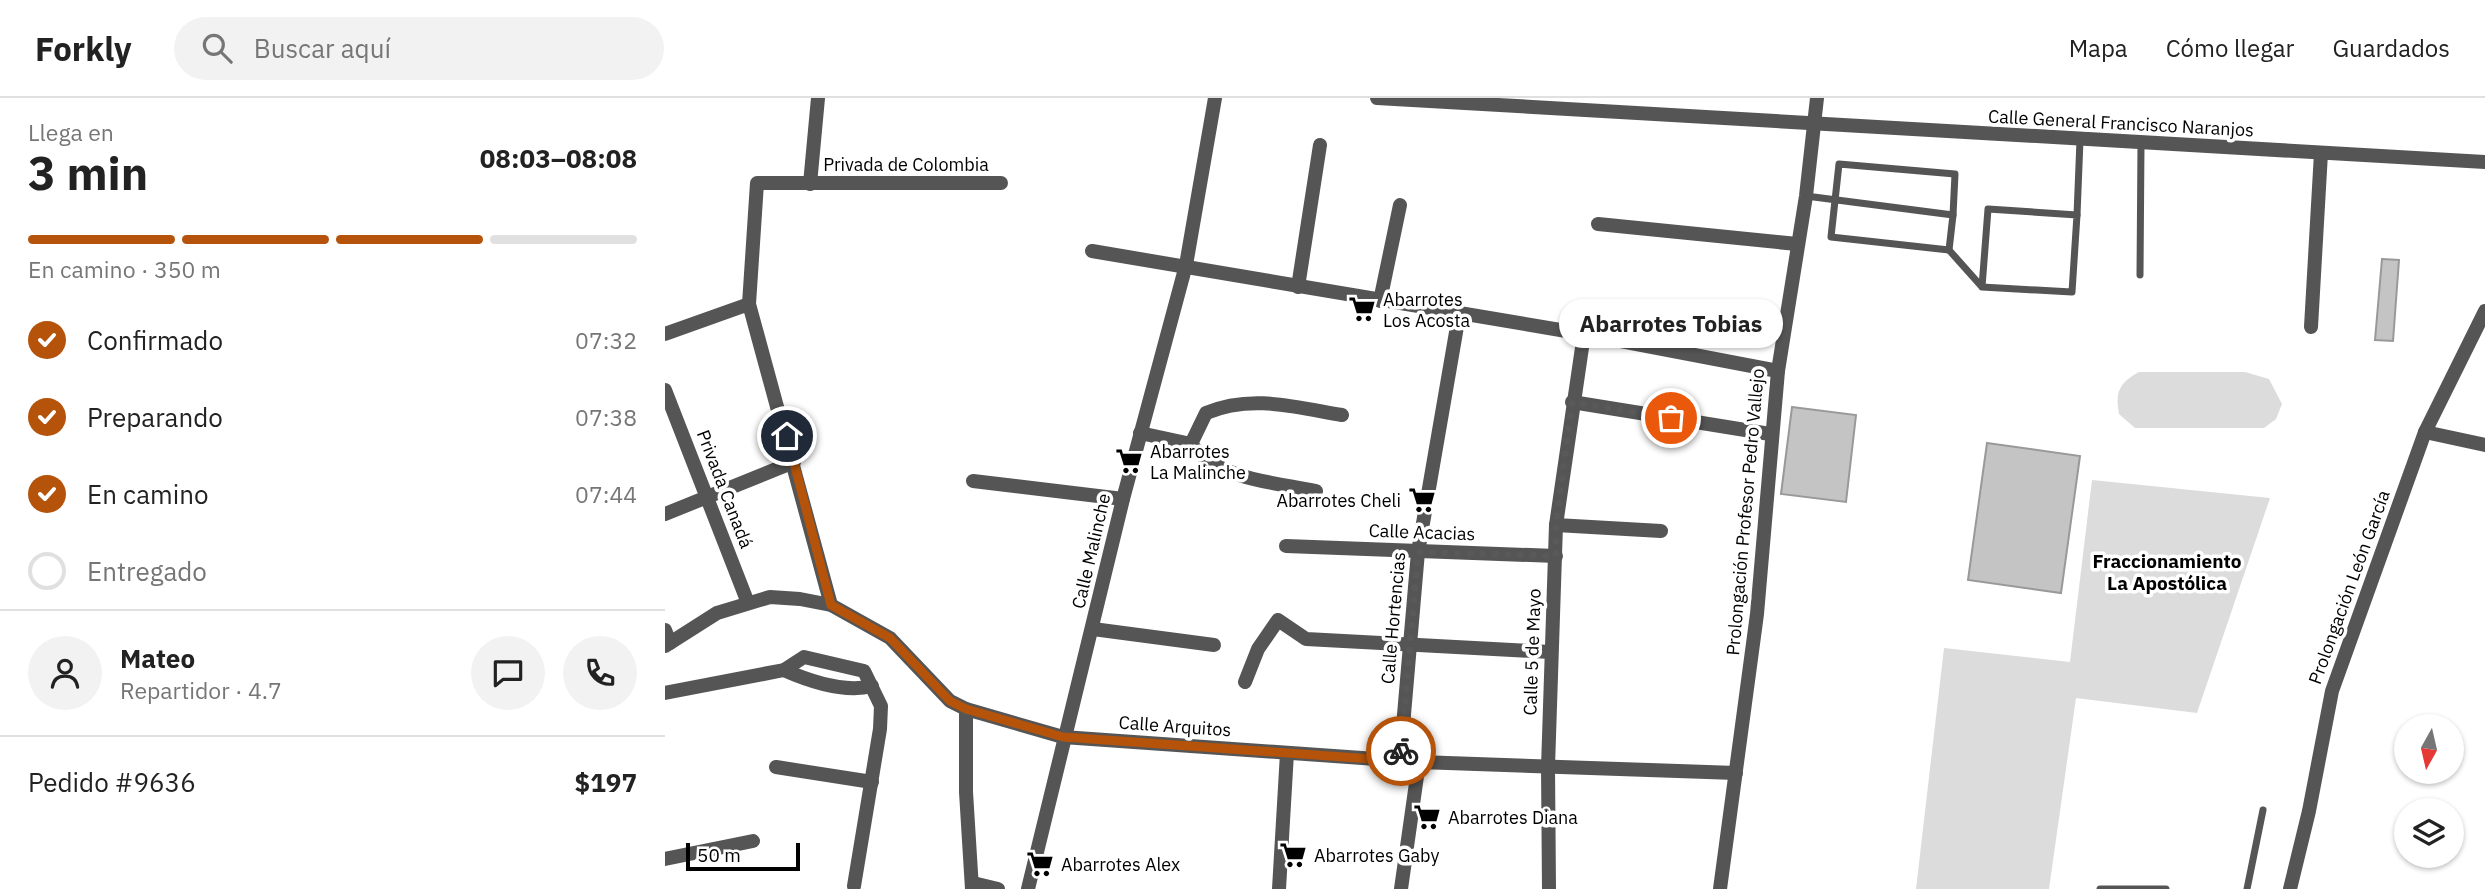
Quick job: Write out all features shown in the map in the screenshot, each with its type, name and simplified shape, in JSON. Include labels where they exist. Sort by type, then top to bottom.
[{"type":"street","points":[[810,184],[818,98]]},
{"type":"street","name":"Calle Malinche","points":[[1028,889],[1123,499],[1186,265],[1215,98]]},
{"type":"street","name":"Calle General Francisco Naranjos","points":[[1377,98],[1816,126],[2485,162]]},
{"type":"street","name":"Prolongación Profesor Pedro Vallejo","points":[[1720,889],[1757,614],[1770,434],[1797,244],[1807,196],[1817,98]]},
{"type":"street","points":[[1298,287],[1320,145]]},
{"type":"street","points":[[2311,327],[2321,153]]},
{"type":"street","name":"Privada de Colombia","points":[[749,304],[757,183],[1001,183]]},
{"type":"street","points":[[1380,301],[1400,205]]},
{"type":"street","points":[[1598,224],[1797,244]]},
{"type":"street","points":[[1092,251],[1584,334],[1778,371]]},
{"type":"street","points":[[665,334],[749,304],[831,605]]},
{"type":"street","name":"Calle Hortencias","points":[[1400,761],[1418,552],[1459,315]]},
{"type":"street","name":"Prolongación León García","points":[[2290,889],[2309,811],[2332,691],[2425,432],[2483,320]]},
{"type":"street","name":"Calle 5 de Mayo","points":[[1549,889],[1550,652],[1556,525],[1584,334]]},
{"type":"street","name":"Privada Canadá","points":[[665,390],[748,603]]},
{"type":"street","points":[[1191,443],[1206,413],[1225,405],[1262,401],[1342,415]]},
{"type":"street","points":[[1572,402],[1770,434]]},
{"type":"street","points":[[2425,432],[2485,445]]},
{"type":"street","points":[[1140,433],[1191,443],[1203,460],[1227,472],[1316,491]]},
{"type":"street","points":[[665,513],[794,462]]},
{"type":"street","points":[[973,481],[1123,499]]},
{"type":"street","points":[[1556,525],[1661,531]]},
{"type":"street","name":"Calle Acacias","points":[[1286,546],[1556,556]]},
{"type":"street","name":"Calle Arquitos","points":[[667,639],[717,613],[770,597],[831,605],[890,638],[950,701],[966,709],[1063,737],[1400,761],[1736,773]]},
{"type":"street","points":[[1245,682],[1258,649],[1278,620],[1306,639],[1550,652]]},
{"type":"street","points":[[1093,629],[1213,645]]},
{"type":"street","points":[[665,693],[784,670],[804,657],[864,671],[881,706],[855,886]]},
{"type":"street","points":[[784,670],[803,678],[858,690],[871,686]]},
{"type":"street","points":[[966,709],[966,792],[973,886],[998,889]]},
{"type":"street","points":[[1279,889],[1287,753]]},
{"type":"street","points":[[1401,889],[1419,762]]},
{"type":"street","points":[[776,768],[872,782]]},
{"type":"street","points":[[665,859],[753,841]]},
{"type":"lane","points":[[1949,250],[1955,174],[1839,164],[1833,200],[1832,237],[1949,250],[1982,287],[2071,292],[2080,141]]},
{"type":"lane","points":[[2140,275],[2141,144]]},
{"type":"lane","points":[[1807,196],[1953,215]]},
{"type":"lane","points":[[1982,287],[1988,209],[2077,215]]},
{"type":"lane","points":[[2247,889],[2263,810]]},
{"type":"lane","points":[[2100,889],[2166,889]]},
{"type":"shaded area","points":[[2139,372],[2245,372],[2269,379],[2282,404],[2276,419],[2264,428],[2135,428],[2119,414],[2118,394],[2123,384]]},
{"type":"shaded area","points":[[2092,480],[2270,498],[2197,713],[2076,698],[2049,889],[1916,889],[1944,648],[2070,662]]},
{"type":"building","points":[[2382,259],[2399,260],[2393,341],[2375,340]]},
{"type":"building","points":[[1792,407],[1856,415],[1846,502],[1781,494]]},
{"type":"building","points":[[1987,443],[2080,456],[2061,593],[1968,580]]},
{"type":"way so far","points":[[1401,751],[1418,552],[1556,556],[1556,525],[1572,402],[1671,418]]},
{"type":"place","name":"Abarrotes Los Acosta","points":[[1362,309]]},
{"type":"place","name":"Abarrotes Tobias","points":[[1671,418]]},
{"type":"place","name":"Abarrotes La Malinche","points":[[1129,461]]},
{"type":"place","name":"Abarrotes Cheli","points":[[1422,500]]},
{"type":"place","name":"Abarrotes Diana","points":[[1427,817]]},
{"type":"place","name":"Abarrotes Gaby","points":[[1293,855]]},
{"type":"place","name":"Abarrotes Alex","points":[[1040,864]]},
{"type":"district","name":"Fraccionamiento La Apostólica","points":[[2167,572]]},
{"type":"route","points":[[787,436],[831,605],[890,638],[950,701],[966,709],[1063,737],[1400,761],[1401,751]]}]
